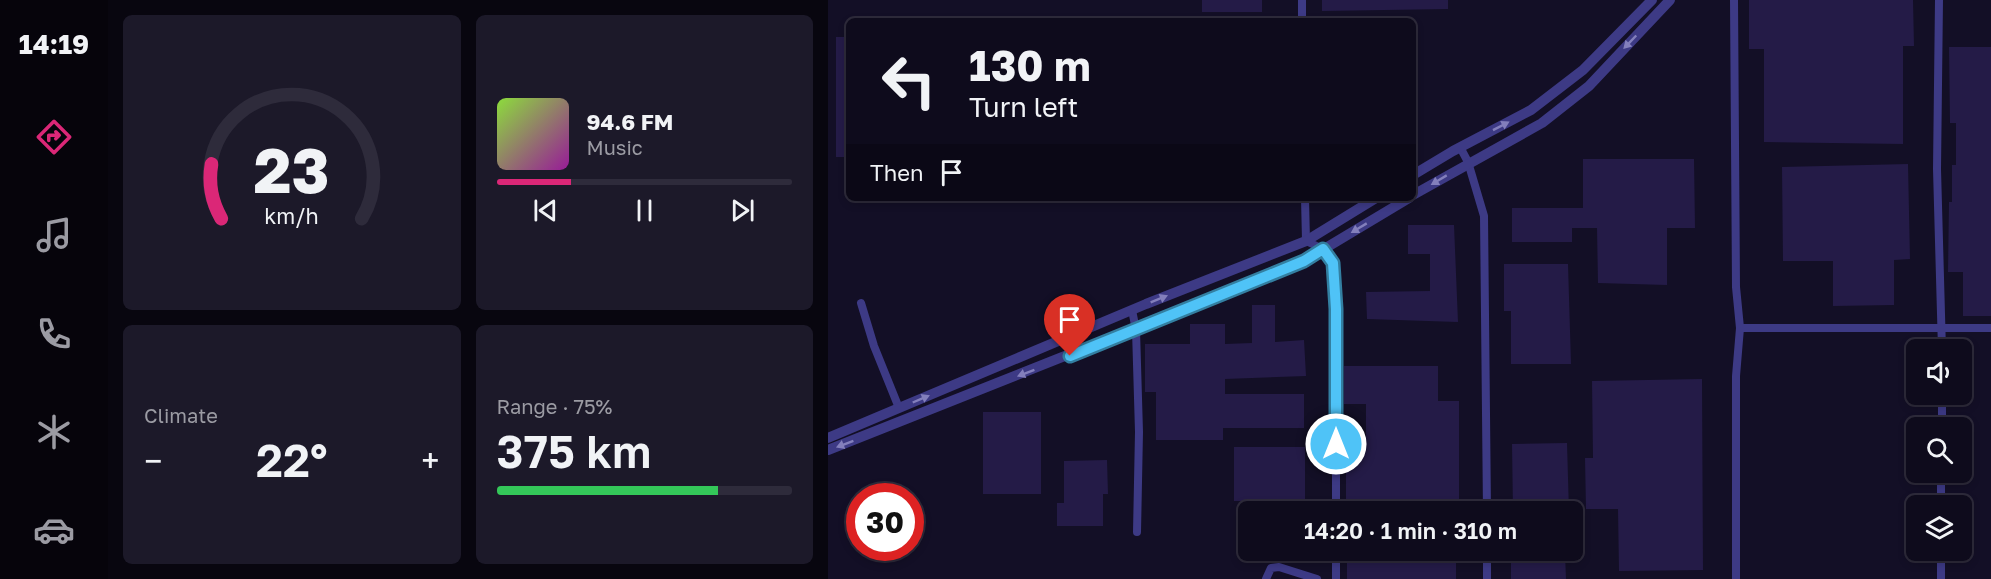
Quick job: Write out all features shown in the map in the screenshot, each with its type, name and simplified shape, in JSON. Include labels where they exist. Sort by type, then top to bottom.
[{"type":"street","points":[[1302,0],[1302,18]]},
{"type":"street","points":[[1416,173],[1531,110],[1583,70],[1652,0]]},
{"type":"street","points":[[1416,193],[1468,162],[1542,123],[1579,93],[1670,0]]},
{"type":"street","points":[[1734,0],[1736,287],[1740,328],[1736,376],[1737,579]]},
{"type":"street","points":[[1939,0],[1937,169],[1942,339]]},
{"type":"street","points":[[1460,147],[1468,162],[1484,216],[1487,501]]},
{"type":"street","points":[[1305,201],[1306,241]]},
{"type":"street","points":[[828,438],[1132,310],[1306,241],[1371,201]]},
{"type":"street","points":[[828,450],[1136,330],[1304,261],[1404,201]]},
{"type":"street","points":[[1306,241],[1323,249],[1333,263],[1336,309],[1336,501]]},
{"type":"street","points":[[861,303],[874,346],[899,408]]},
{"type":"street","points":[[1132,310],[1136,330],[1137,532]]},
{"type":"street","points":[[1740,328],[1991,328]]},
{"type":"street","points":[[1336,561],[1336,579]]},
{"type":"street","points":[[1487,561],[1487,579]]},
{"type":"street","points":[[1941,561],[1941,579]]},
{"type":"street","points":[[1266,579],[1271,568],[1279,567],[1317,579]]},
{"type":"building","points":[[1202,0],[1262,0],[1262,12],[1202,12]]},
{"type":"building","points":[[1322,0],[1448,0],[1448,9],[1322,11]]},
{"type":"building","points":[[1749,0],[1913,0],[1914,46],[1903,46],[1903,144],[1764,142],[1764,49],[1749,49]]},
{"type":"building","points":[[836,37],[846,37],[846,157],[836,157]]},
{"type":"building","points":[[1949,47],[1991,47],[1991,316],[1963,316],[1963,272],[1948,272],[1949,202],[1952,202],[1952,165],[1956,165],[1956,123],[1950,123]]},
{"type":"building","points":[[1583,159],[1694,159],[1695,228],[1667,228],[1667,285],[1598,283],[1597,228],[1572,228],[1572,242],[1512,242],[1512,208],[1583,208]]},
{"type":"building","points":[[1908,164],[1910,259],[1894,260],[1894,305],[1833,306],[1833,261],[1783,261],[1782,167]]},
{"type":"building","points":[[1408,225],[1454,225],[1458,322],[1367,319],[1366,292],[1430,291],[1430,254],[1408,254]]},
{"type":"building","points":[[1504,264],[1568,264],[1571,364],[1511,364],[1511,311],[1504,311]]},
{"type":"building","points":[[1252,305],[1275,305],[1275,342],[1304,340],[1306,376],[1225,379],[1225,394],[1304,394],[1304,428],[1223,428],[1223,440],[1156,440],[1156,392],[1145,392],[1145,344],[1190,344],[1190,324],[1225,324],[1225,344],[1252,343]]},
{"type":"building","points":[[1344,366],[1438,366],[1438,401],[1459,401],[1459,501],[1346,501],[1346,442],[1366,442],[1366,404],[1344,404]]},
{"type":"building","points":[[1702,379],[1703,570],[1619,571],[1618,509],[1586,509],[1585,458],[1593,458],[1592,381]]},
{"type":"building","points":[[983,412],[1041,412],[1041,494],[983,494]]},
{"type":"building","points":[[1567,443],[1569,501],[1513,501],[1512,444]]},
{"type":"building","points":[[1234,447],[1305,447],[1305,501],[1234,501]]},
{"type":"building","points":[[1107,460],[1108,494],[1103,494],[1103,526],[1057,526],[1057,503],[1064,503],[1064,461]]},
{"type":"building","points":[[1347,561],[1456,561],[1456,579],[1347,579]]},
{"type":"building","points":[[1511,561],[1565,561],[1566,579],[1511,579]]},
{"type":"route","points":[[1070,356],[1304,261],[1323,249],[1333,263],[1336,309],[1336,444]]}]
